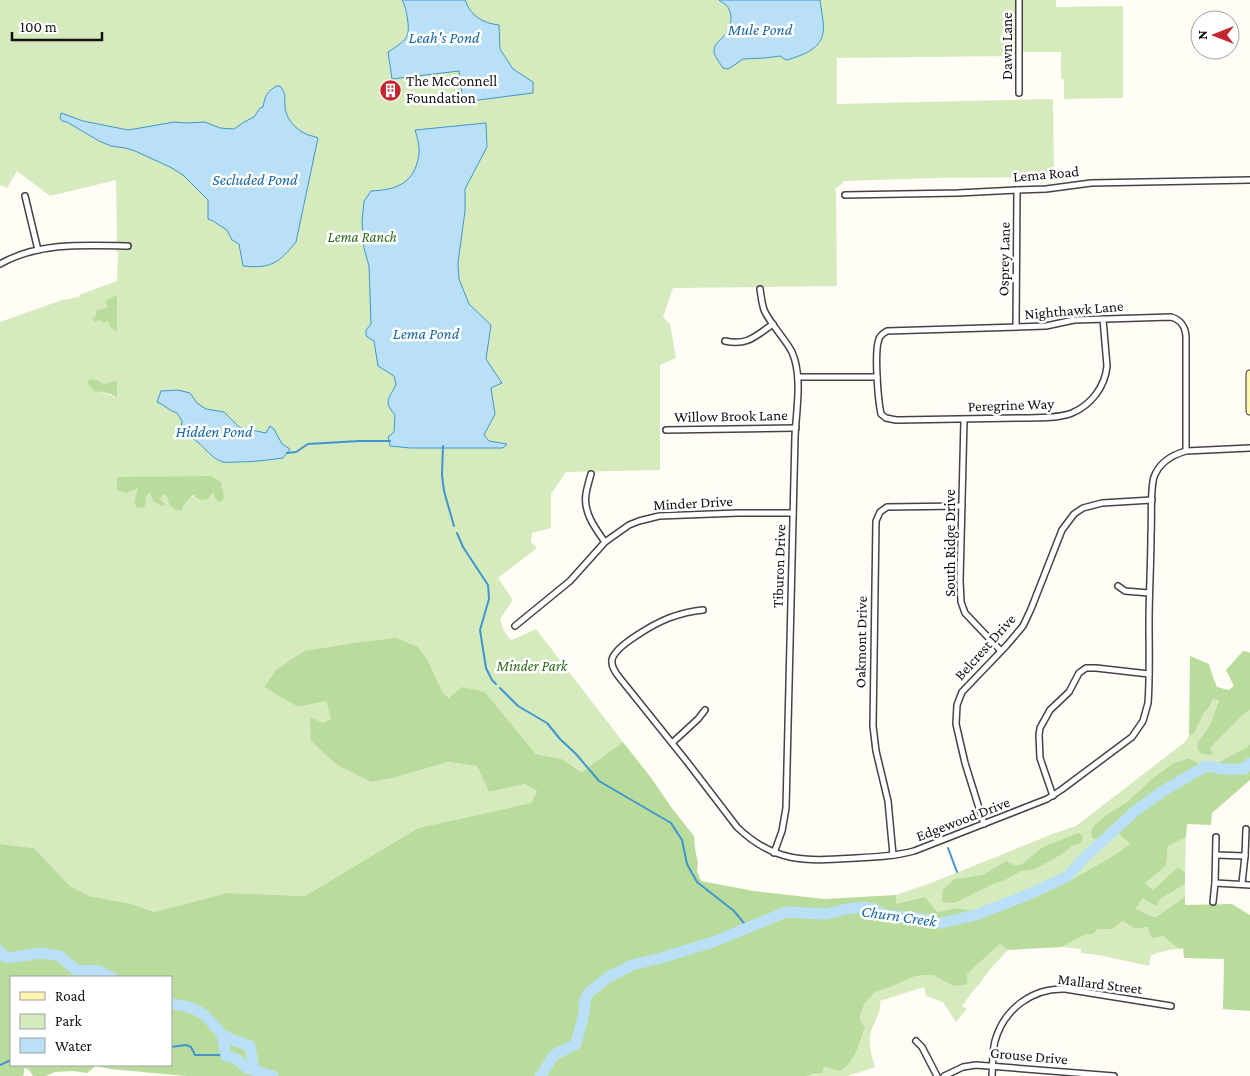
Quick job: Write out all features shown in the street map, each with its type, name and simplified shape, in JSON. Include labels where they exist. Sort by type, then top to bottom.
[{"type":"main road","points":[[1250,374],[1250,411]]},
{"type":"street","name":"Dawn Lane","points":[[1019,0],[1019,92]]},
{"type":"street","name":"Lema Road","points":[[844,195],[958,193],[1046,188],[1091,183],[1250,180]]},
{"type":"street","name":"Osprey Lane","points":[[1016,328],[1018,190]]},
{"type":"street","points":[[26,196],[38,250]]},
{"type":"street","points":[[0,264],[38,250],[70,246],[128,246]]},
{"type":"street","name":"Tiburon Drive","points":[[760,289],[766,314],[792,354],[798,377],[786,808],[784,822],[774,852]]},
{"type":"street","name":"Nighthawk Lane","points":[[877,377],[878,342],[881,335],[887,331],[1016,328],[1046,326],[1074,320],[1171,317],[1179,320],[1186,336],[1186,451]]},
{"type":"street","name":"Peregrine Way","points":[[877,377],[880,411],[886,418],[896,420],[964,420],[1067,415],[1080,409],[1094,398],[1106,374],[1103,319]]},
{"type":"street","points":[[725,341],[737,344],[744,343],[773,324]]},
{"type":"street","points":[[798,377],[877,377]]},
{"type":"street","name":"South Ridge Drive","points":[[964,420],[961,602],[968,617],[1001,651]]},
{"type":"street","name":"Willow Brook Lane","points":[[666,430],[796,428]]},
{"type":"street","name":"Edgewood Drive","points":[[703,610],[680,614],[657,623],[623,645],[615,653],[612,665],[619,677],[737,828],[751,840],[774,852],[788,857],[811,860],[893,855],[914,851],[1053,796],[1134,735],[1144,721],[1148,699],[1153,480],[1159,468],[1170,458],[1186,451],[1250,448]]},
{"type":"street","points":[[591,474],[586,491],[586,506],[592,522],[605,542]]},
{"type":"street","name":"Belcrest Drive","points":[[984,824],[960,745],[956,724],[955,714],[958,700],[964,688],[1001,651],[1026,621],[1062,530],[1074,514],[1083,508],[1102,502],[1152,500]]},
{"type":"street","name":"Oakmont Drive","points":[[893,855],[888,801],[872,726],[876,521],[880,512],[887,507],[962,506]]},
{"type":"street","name":"Minder Drive","points":[[515,626],[570,581],[605,542],[629,525],[659,516],[794,513]]},
{"type":"street","points":[[1118,586],[1126,591],[1149,593]]},
{"type":"street","points":[[1053,796],[1040,758],[1040,728],[1050,710],[1069,692],[1079,673],[1086,668],[1096,668],[1149,674]]},
{"type":"street","points":[[672,743],[705,710]]},
{"type":"street","points":[[1242,884],[1246,830]]},
{"type":"street","points":[[1213,902],[1216,837]]},
{"type":"street","points":[[1216,855],[1245,856]]},
{"type":"street","points":[[1214,883],[1250,885]]},
{"type":"street","name":"Mallard Street","points":[[992,1076],[996,1038],[1004,1020],[1021,1002],[1040,992],[1052,989],[1065,989],[1171,1006]]},
{"type":"street","points":[[916,1041],[922,1046],[937,1076]]},
{"type":"street","name":"Grouse Drive","points":[[944,1076],[967,1066],[980,1065],[1114,1076]]},
{"type":"green space","name":"Lema Ranch","points":[[0,0],[1015,0],[1015,56],[837,58],[837,104],[1053,99],[1054,177],[843,181],[835,189],[837,286],[673,288],[663,317],[670,324],[676,358],[660,365],[660,470],[566,472],[551,494],[551,528],[532,533],[531,542],[537,548],[498,578],[513,600],[500,619],[507,636],[512,640],[536,629],[623,742],[583,772],[562,759],[536,754],[485,692],[450,698],[442,691],[428,661],[276,670],[264,687],[298,707],[326,701],[331,719],[323,723],[310,718],[337,765],[371,782],[393,778],[448,762],[477,766],[489,792],[525,784],[537,791],[531,803],[418,828],[305,896],[227,893],[154,912],[132,904],[89,896],[70,886],[34,848],[0,844],[0,322],[62,300],[79,297],[79,295],[117,281],[118,252],[116,252],[116,180],[50,196],[17,171],[7,188],[0,185]],"holes":[[[117,296],[117,332],[110,327],[108,321],[93,319],[107,308],[107,301]],[[90,379],[98,380],[104,384],[117,381],[116,398],[93,389],[88,382]],[[221,482],[213,492],[191,498],[182,510],[169,505],[167,496],[163,495],[160,499],[151,493],[134,502],[139,488]]]},
{"type":"green space","points":[[1022,0],[1056,0],[1056,7],[1123,6],[1123,98],[1064,99],[1064,80],[1061,78],[1061,52],[1022,52]]},
{"type":"green space","points":[[117,295],[117,332],[110,327],[108,321],[103,323],[100,320],[95,322],[92,319],[96,315],[97,310],[107,308],[106,301]]},
{"type":"green space","points":[[90,379],[98,380],[104,384],[117,380],[117,398],[103,392],[94,391],[87,382]]},
{"type":"green space","points":[[211,476],[221,482],[224,498],[221,502],[216,500],[213,492],[208,499],[201,500],[193,495],[182,510],[176,510],[169,505],[167,496],[163,495],[160,499],[165,504],[163,506],[154,502],[150,493],[146,496],[145,507],[137,508],[134,502],[138,488],[126,493],[117,490],[117,477]]},
{"type":"green space","points":[[396,638],[418,647],[428,661],[442,691],[449,698],[462,687],[485,692],[536,754],[562,759],[582,772],[623,742],[694,836],[698,863],[697,871],[701,881],[754,891],[824,899],[896,895],[896,904],[925,897],[937,912],[957,908],[990,913],[1065,883],[1108,859],[1130,844],[1118,833],[1093,839],[1091,833],[1093,827],[1106,815],[1127,802],[1154,777],[1174,763],[1189,758],[1207,769],[1250,744],[1250,780],[1212,813],[1211,825],[1187,824],[1186,837],[1168,846],[1166,866],[1145,883],[1153,890],[1178,867],[1185,872],[1185,884],[1160,899],[1156,906],[1143,898],[1135,909],[1156,917],[1185,897],[1185,905],[1232,904],[1250,915],[1250,1011],[1223,1009],[1224,959],[1184,958],[1183,948],[1179,949],[1163,936],[1153,938],[1148,927],[1135,929],[1123,921],[1112,929],[1098,929],[1093,934],[1086,934],[1062,947],[1008,950],[1000,944],[967,974],[968,983],[965,985],[953,986],[933,975],[923,975],[875,992],[865,1003],[860,1015],[865,1028],[850,1062],[840,1071],[826,1067],[823,1069],[823,1073],[807,1076],[186,1076],[96,1066],[87,1073],[73,1071],[55,1072],[46,1076],[33,1076],[25,1068],[23,1076],[0,1076],[0,844],[34,848],[70,886],[89,896],[132,904],[154,912],[227,893],[305,896],[418,828],[531,803],[537,791],[525,784],[489,792],[477,766],[448,762],[393,778],[371,782],[337,765],[311,741],[310,717],[323,723],[331,719],[326,701],[298,707],[264,687],[276,670],[304,651]]},
{"type":"green space","points":[[1243,651],[1250,653],[1250,710],[1210,748],[1213,754],[1200,753],[1197,747],[1198,742],[1210,725],[1219,700],[1213,699],[1208,709],[1204,712],[1194,734],[1189,736],[1190,656],[1209,664],[1217,687],[1229,690],[1234,686],[1226,670]]},
{"type":"green space","points":[[1213,698],[1219,699],[1210,725],[1198,742],[1212,754],[1210,748],[1250,710],[1250,744],[1207,770],[1189,758],[1174,763],[1154,777],[1127,802],[1106,815],[1118,833],[1130,844],[1108,859],[1065,883],[990,913],[957,908],[936,912],[895,904],[896,895],[1076,826],[1194,734],[1204,711],[1208,709]]},
{"type":"green space","points":[[1078,833],[1083,838],[1081,843],[1072,846],[1062,854],[1035,869],[1021,871],[954,903],[942,902],[943,889],[955,879],[983,875],[1006,861],[1016,866],[1022,864],[1043,847]]},
{"type":"green space","points":[[1186,837],[1185,872],[1178,867],[1153,890],[1145,883],[1166,866],[1168,846]]},
{"type":"green space","points":[[1185,884],[1185,897],[1156,917],[1134,909],[1143,898],[1160,899]]},
{"type":"green space","points":[[1123,921],[1135,929],[1149,927],[1179,949],[1151,955],[1149,966],[1081,953],[1081,949],[1062,947],[1086,934],[1093,934],[1098,929],[1112,929]]},
{"type":"green space","points":[[1000,944],[1008,950],[991,968],[962,1006],[967,1009],[956,1022],[943,1002],[926,996],[924,987],[880,1001],[879,1013],[870,1036],[870,1049],[875,1067],[847,1076],[807,1076],[816,1075],[826,1067],[835,1068],[849,1062],[857,1051],[865,1028],[860,1015],[865,1003],[875,992],[923,975],[933,975],[953,986],[965,985],[968,983],[967,974]]},
{"type":"water","name":"Leah's Pond","points":[[402,0],[465,0],[467,6],[478,18],[499,25],[500,49],[513,69],[533,82],[533,93],[463,102],[459,71],[392,79],[388,52],[406,38],[408,30],[405,6]]},
{"type":"water","name":"Mule Pond","points":[[719,0],[820,0],[823,25],[822,38],[813,49],[790,59],[786,60],[780,56],[743,59],[730,68],[723,68],[717,59],[714,48],[726,34],[731,16],[725,4]]},
{"type":"water","name":"Secluded Pond","points":[[280,86],[284,92],[285,110],[291,123],[302,132],[318,138],[296,242],[279,260],[268,265],[243,266],[239,244],[232,240],[227,230],[208,219],[208,200],[183,175],[135,151],[111,146],[99,141],[62,121],[60,118],[61,113],[83,121],[128,130],[174,122],[205,122],[220,128],[234,129],[254,117],[260,108],[263,107],[269,92]]},
{"type":"water","name":"Lema Pond","points":[[486,123],[487,147],[465,189],[465,211],[458,263],[459,279],[469,304],[491,325],[486,359],[502,383],[491,388],[495,414],[484,435],[489,441],[507,444],[503,448],[410,448],[390,446],[388,437],[394,432],[395,415],[389,406],[388,399],[396,384],[394,376],[378,366],[374,341],[366,336],[366,330],[371,324],[369,266],[364,248],[362,221],[364,201],[371,191],[389,189],[409,178],[417,164],[419,151],[415,130]]},
{"type":"water","name":"Hidden Pond","points":[[178,390],[190,393],[197,403],[206,409],[224,412],[239,427],[266,433],[270,426],[274,429],[282,444],[290,449],[283,458],[229,462],[217,459],[198,442],[187,436],[180,435],[182,421],[177,413],[157,402],[161,391]]},
{"type":"waterway","points":[[287,453],[296,452],[308,444],[390,441]]},
{"type":"waterway","points":[[443,446],[442,475],[444,491],[454,526]]},
{"type":"waterway","points":[[457,533],[463,547],[488,585],[489,599],[480,630],[486,668],[496,684]]},
{"type":"waterway","points":[[500,688],[518,706],[547,723],[599,781],[671,823],[682,840],[687,864],[697,882],[734,911],[748,928]]},
{"type":"waterway","name":"Churn Creek","points":[[540,1076],[554,1055],[576,1044],[587,995],[607,978],[632,965],[713,942],[786,912],[825,914],[865,907],[874,909],[882,914],[923,919],[935,923],[976,915],[1030,894],[1068,876],[1082,860],[1135,811],[1163,791],[1206,766],[1224,769],[1244,769],[1250,763]]},
{"type":"waterway","points":[[948,848],[957,872]]},
{"type":"waterway","name":"Churn Creek","points":[[0,951],[5,957],[9,958],[40,953],[60,956],[76,970],[99,971],[109,976]]},
{"type":"waterway","name":"Churn Creek","points":[[172,1004],[189,1007],[199,1012],[223,1035],[250,1046],[253,1070]]},
{"type":"waterway","name":"Churn Creek","points":[[222,1035],[226,1056],[235,1058],[247,1068],[273,1076]]},
{"type":"waterway","points":[[172,1047],[186,1045],[191,1047],[195,1055],[226,1056]]},
{"type":"waterway","points":[[0,1065],[10,1060]]},
{"type":"place","name":"The McConnell Foundation","points":[[390,90]]},
{"type":"park label","name":"Minder Park","points":[[532,666]]}]
